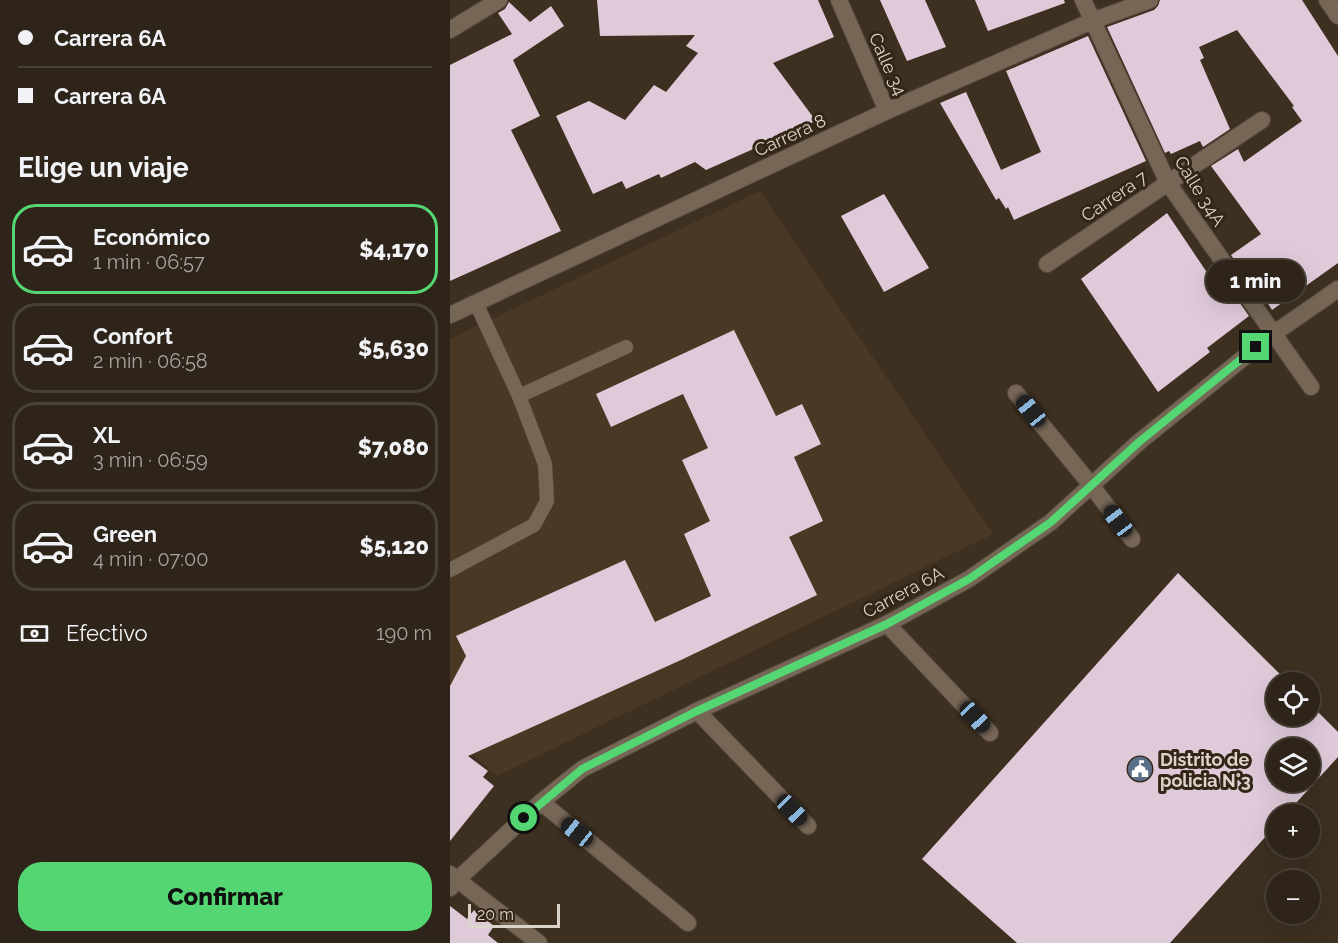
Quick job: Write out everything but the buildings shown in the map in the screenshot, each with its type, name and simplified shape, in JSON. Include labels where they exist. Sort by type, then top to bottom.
[{"type":"street","points":[[450,30],[499,0]]},
{"type":"street","name":"Calle 34","points":[[839,0],[887,111]]},
{"type":"street","name":"Calle 34A","points":[[1083,0],[1168,183],[1311,387]]},
{"type":"street","name":"Carrera 8","points":[[450,315],[887,111],[1092,21],[1150,0]]},
{"type":"street","points":[[1327,0],[1338,16]]},
{"type":"street","name":"Carrera 7","points":[[1047,264],[1262,120]]},
{"type":"street","name":"Carrera 6A","points":[[452,881],[582,769],[697,711],[887,624],[969,579],[1051,522],[1139,442],[1273,333],[1338,289]]},
{"type":"street","points":[[1016,393],[1132,539]]},
{"type":"street","points":[[887,624],[990,733]]},
{"type":"street","points":[[697,711],[808,826]]},
{"type":"street","points":[[541,802],[688,923]]},
{"type":"street","points":[[452,881],[539,943]]},
{"type":"lane","points":[[450,570],[534,525],[548,501],[544,464],[519,396],[476,303]]},
{"type":"lane","points":[[519,396],[626,346]]},
{"type":"shaded area","points":[[760,191],[993,534],[497,776],[450,735],[450,339]]},
{"type":"place","name":"Distrito de policia N°3","points":[[1140,769]]},
{"type":"route","points":[[524,818],[582,769],[697,711],[887,624],[969,579],[1051,522],[1139,442],[1256,347]]}]
